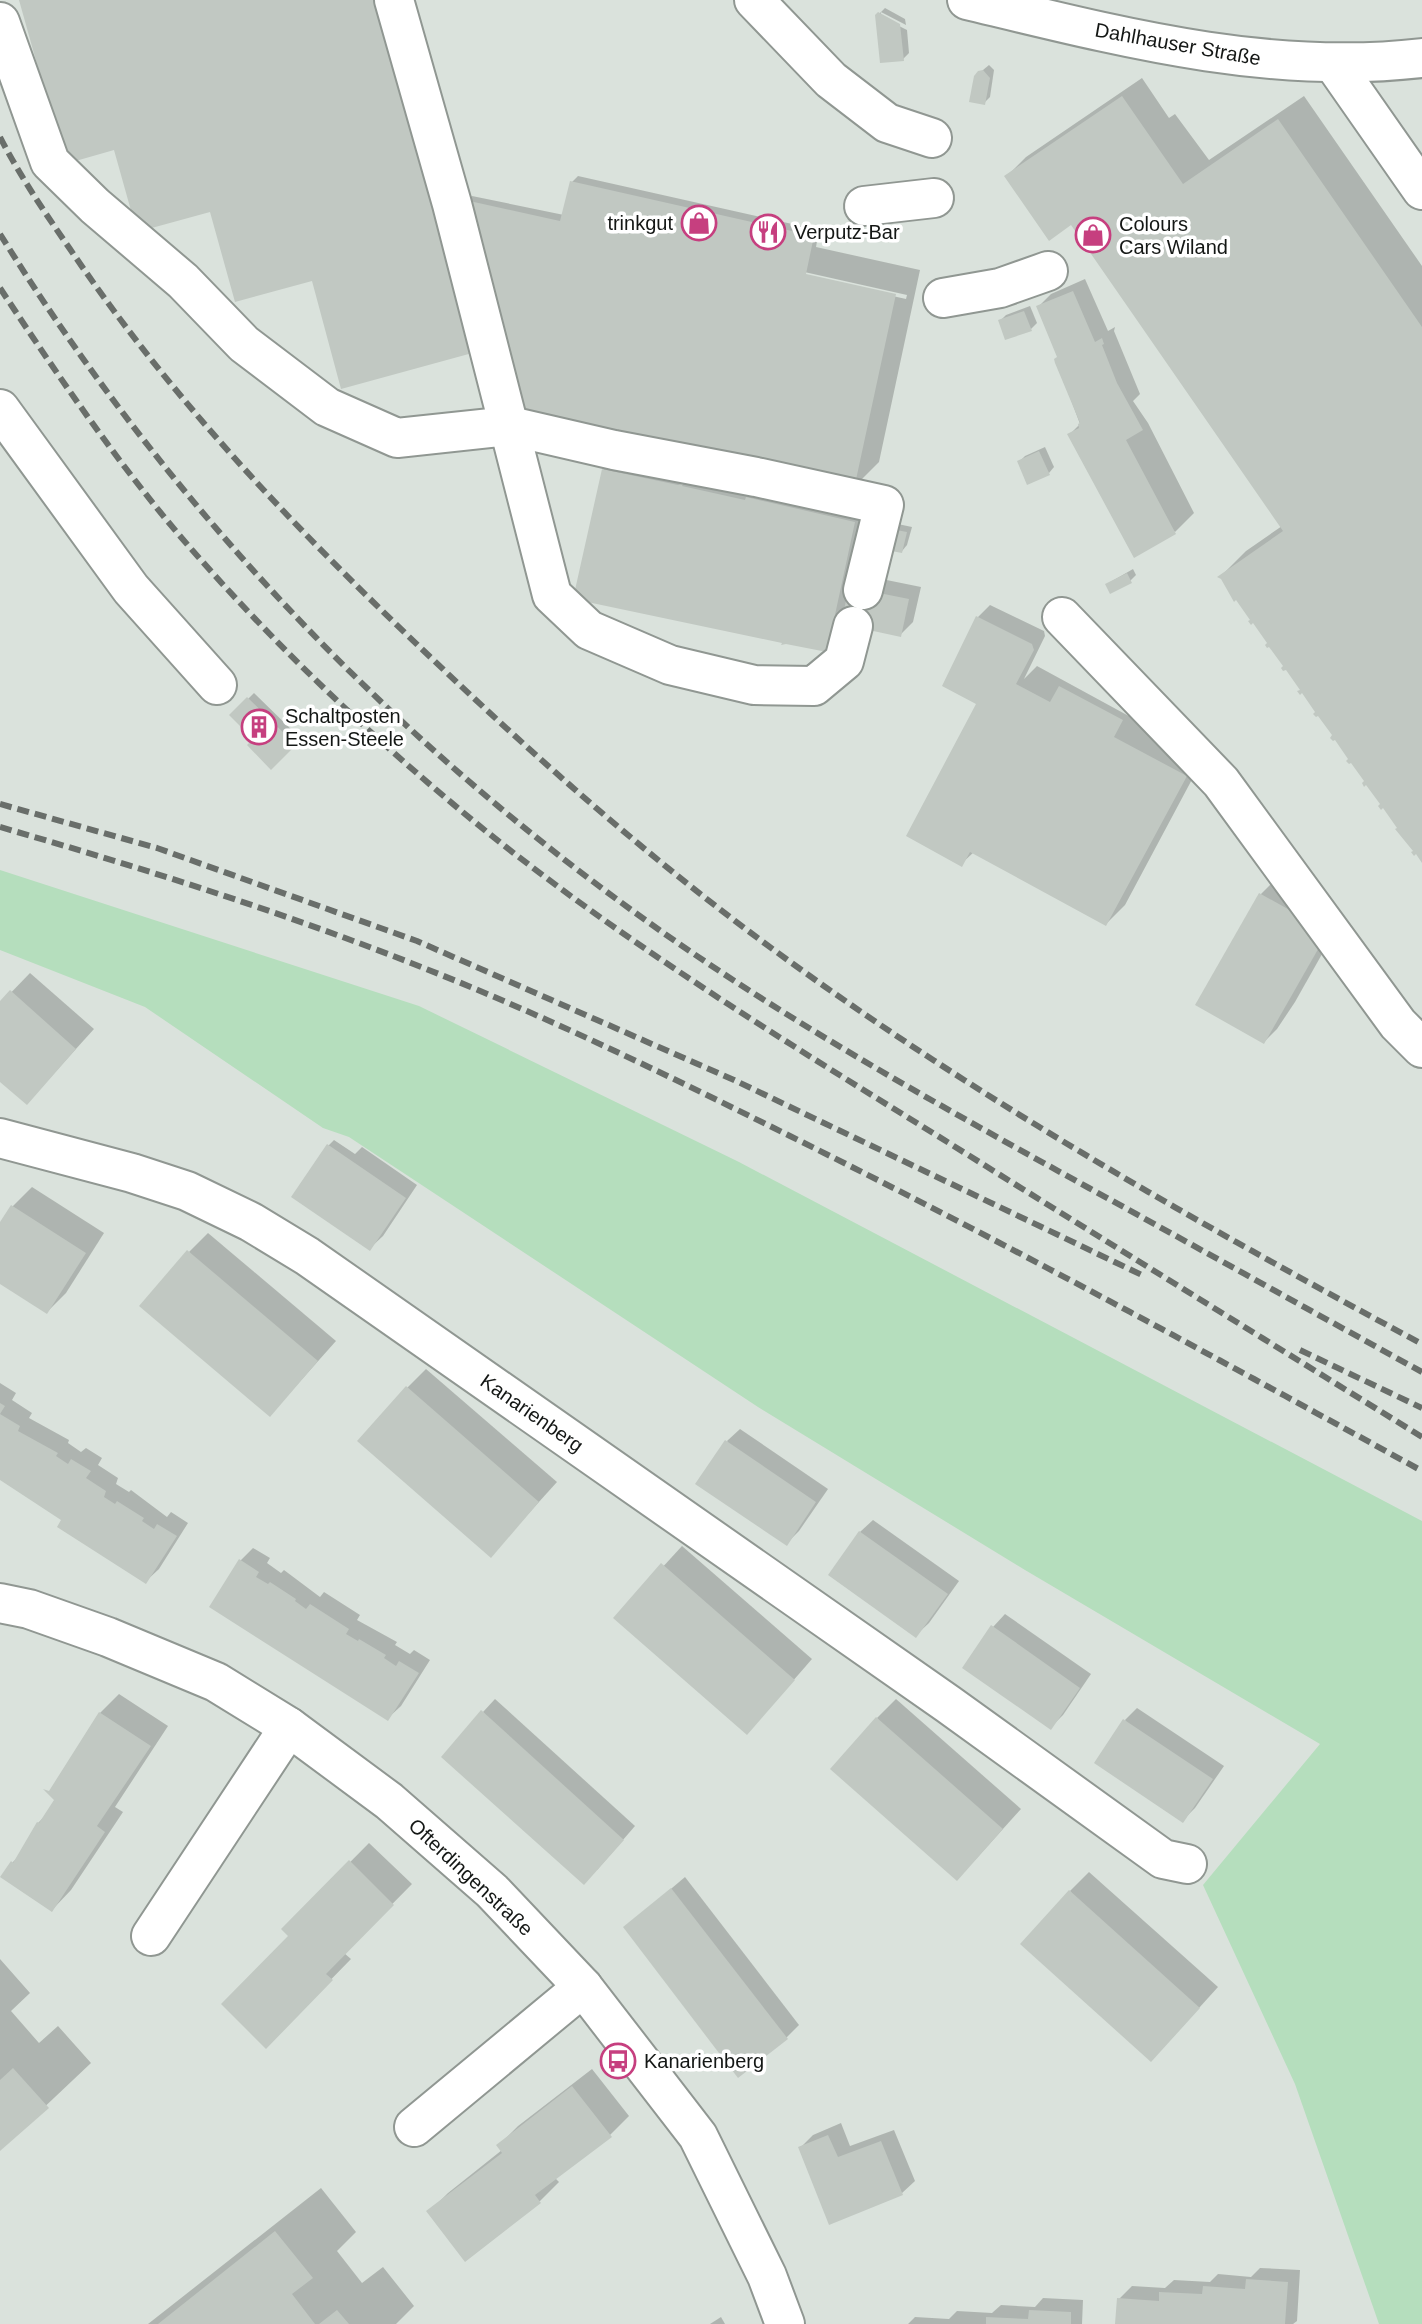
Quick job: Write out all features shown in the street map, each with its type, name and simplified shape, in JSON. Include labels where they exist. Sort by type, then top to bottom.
[{"type":"street","points":[[394,0],[452,204],[552,595],[589,630],[670,665],[754,685],[814,686],[844,661],[853,626]]},
{"type":"street","points":[[754,0],[831,80],[887,123],[932,138]]},
{"type":"street","name":"Dahlhauser Straße","points":[[967,0],[1098,32],[1231,57],[1334,64],[1422,58]]},
{"type":"street","points":[[0,22],[50,162],[95,206],[183,281],[244,344],[327,407],[397,438],[510,426],[884,505],[863,590]]},
{"type":"street","points":[[1334,64],[1422,190]]},
{"type":"street","points":[[864,206],[934,198]]},
{"type":"street","points":[[943,298],[1000,288],[1048,271]]},
{"type":"street","points":[[0,409],[131,589],[217,685]]},
{"type":"street","points":[[1062,617],[1221,782],[1398,1024],[1422,1048]]},
{"type":"street","name":"Kanarienberg","points":[[0,1138],[187,1191],[262,1228],[307,1256],[961,1713],[1163,1859],[1187,1864]]},
{"type":"street","name":"Ofterdingenstraße","points":[[0,1603],[29,1609],[108,1637],[216,1682],[289,1727],[389,1801],[492,1891],[583,1987],[698,2136],[767,2276],[785,2324]]},
{"type":"street","points":[[151,1936],[289,1727]]},
{"type":"street","points":[[414,2127],[583,1987]]},
{"type":"green space","points":[[0,870],[419,1006],[739,1162],[1422,1521],[1422,2324],[1379,2324],[1295,2084],[1203,1885],[1320,1744],[1025,1570],[758,1407],[349,1137],[323,1128],[145,1007],[0,950]]},
{"type":"building","points":[[19,0],[376,0],[476,352],[341,389],[312,281],[235,302],[210,212],[137,232],[114,150],[65,164]]},
{"type":"building","points":[[878,12],[900,24],[904,61],[880,63],[875,15]]},
{"type":"building","points":[[983,70],[990,78],[985,105],[969,102],[974,76]]},
{"type":"building","points":[[1122,96],[1183,184],[1278,119],[1422,327],[1422,863],[1411,852],[1366,785],[1364,787],[1364,781],[1346,761],[1348,759],[1335,740],[1330,738],[1332,735],[1313,714],[1315,712],[1302,693],[1300,695],[1297,691],[1300,690],[1286,670],[1283,671],[1283,666],[1267,648],[1267,643],[1253,623],[1251,625],[1217,577],[1283,531],[1071,225],[1049,241],[1004,176]]},
{"type":"building","points":[[570,181],[814,236],[806,274],[896,294],[854,489],[524,413],[465,200],[560,221]]},
{"type":"building","points":[[1073,291],[1095,342],[1102,338],[1117,383],[1143,430],[1126,440],[1176,534],[1134,558],[1067,434],[1079,428],[1080,423],[1036,306]]},
{"type":"building","points":[[1024,311],[1032,331],[1005,340],[998,320]]},
{"type":"building","points":[[1039,451],[1050,475],[1027,485],[1017,461]]},
{"type":"building","points":[[602,469],[855,522],[827,652],[781,645],[573,599]]},
{"type":"building","points":[[886,528],[907,532],[902,553],[881,549]]},
{"type":"building","points":[[1127,573],[1132,583],[1110,594],[1105,584]]},
{"type":"building","points":[[849,587],[909,599],[901,637],[841,624]]},
{"type":"building","points":[[976,616],[1032,644],[1034,650],[1016,684],[1050,702],[1059,686],[1123,720],[1114,737],[1187,776],[1106,926],[970,852],[962,867],[906,836],[976,704],[942,686]]},
{"type":"building","name":"Schaltposten Essen-Steele","points":[[247,697],[296,745],[271,770],[247,745],[253,739],[229,715]]},
{"type":"building","points":[[1259,893],[1304,918],[1321,944],[1264,1044],[1195,1005]]},
{"type":"building","points":[[10,990],[76,1049],[27,1105],[0,1082],[0,1001]]},
{"type":"building","points":[[327,1144],[406,1198],[370,1251],[291,1197]]},
{"type":"building","points":[[11,1205],[86,1253],[47,1314],[0,1284],[0,1222]]},
{"type":"building","points":[[187,1250],[318,1361],[270,1417],[139,1306]]},
{"type":"building","points":[[406,1386],[539,1502],[491,1558],[357,1441]]},
{"type":"building","points":[[0,1414],[20,1426],[18,1431],[58,1453],[56,1456],[68,1464],[71,1459],[91,1471],[86,1478],[106,1491],[104,1497],[115,1504],[117,1501],[144,1518],[142,1521],[154,1529],[157,1524],[177,1536],[146,1584],[57,1527],[61,1520],[0,1480]]},
{"type":"building","points":[[725,1440],[816,1502],[787,1546],[695,1484]]},
{"type":"building","points":[[859,1531],[948,1594],[916,1638],[828,1575]]},
{"type":"building","points":[[239,1559],[259,1572],[256,1577],[268,1584],[270,1582],[306,1609],[310,1604],[349,1629],[346,1634],[386,1655],[384,1658],[396,1666],[399,1661],[419,1673],[388,1721],[209,1607]]},
{"type":"building","points":[[661,1563],[795,1680],[747,1735],[613,1618]]},
{"type":"building","points":[[991,1625],[1080,1688],[1051,1730],[962,1668]]},
{"type":"building","points":[[481,1710],[624,1840],[584,1885],[441,1757]]},
{"type":"building","points":[[99,1712],[151,1746],[97,1826],[105,1832],[52,1912],[0,1877],[11,1861],[13,1863],[54,1800],[43,1789],[49,1791]]},
{"type":"building","points":[[876,1717],[1003,1829],[957,1881],[830,1769]]},
{"type":"building","points":[[1123,1719],[1213,1779],[1183,1823],[1094,1763]]},
{"type":"building","points":[[349,1860],[394,1905],[326,1974],[333,1980],[266,2049],[221,2004],[288,1936],[281,1929]]},
{"type":"building","points":[[671,1888],[788,2039],[738,2078],[623,1927]]},
{"type":"building","points":[[1069,1890],[1200,2008],[1151,2062],[1020,1944]]},
{"type":"building","points":[[13,2068],[49,2108],[0,2151],[0,2080]]},
{"type":"building","points":[[572,2086],[612,2137],[535,2195],[541,2203],[465,2262],[426,2211],[502,2153],[496,2145]]},
{"type":"building","points":[[828,2135],[838,2157],[881,2141],[903,2195],[829,2225],[798,2147]]},
{"type":"building","points":[[275,2231],[313,2278],[292,2294],[315,2324],[158,2324]]},
{"type":"building","points":[[1246,2279],[1288,2282],[1285,2324],[1115,2324],[1117,2298],[1159,2301],[1159,2292],[1202,2294],[1203,2286],[1245,2289]]},
{"type":"building","points":[[337,2310],[349,2324],[319,2324]]},
{"type":"building","points":[[1029,2310],[1071,2312],[1071,2324],[986,2324],[986,2317],[1028,2319]]},
{"type":"railway","points":[[0,137],[33,194],[103,296],[209,430],[326,555],[416,644],[624,832],[789,961],[942,1066],[1179,1210],[1422,1344]]},
{"type":"railway","points":[[0,234],[64,332],[133,427],[207,518],[285,605],[367,689],[543,843],[691,952],[858,1058],[1422,1372]]},
{"type":"railway","points":[[0,288],[109,446],[215,576],[327,691],[487,832],[594,913],[762,1026],[1422,1437]]},
{"type":"railway","points":[[0,804],[157,848],[417,941],[734,1080],[1144,1276]]},
{"type":"railway","points":[[0,827],[309,925],[459,982],[555,1023],[950,1217],[1422,1471]]},
{"type":"railway","points":[[1300,1350],[1422,1408]]},
{"type":"place","name":"trinkgut","points":[[699,223]]},
{"type":"place","name":"Verputz-Bar","points":[[768,232]]},
{"type":"place","name":"Colours Cars Wiland","points":[[1093,235]]},
{"type":"place","name":"Schaltposten Essen-Steele","points":[[259,727]]},
{"type":"place","name":"Kanarienberg","points":[[618,2061]]}]
